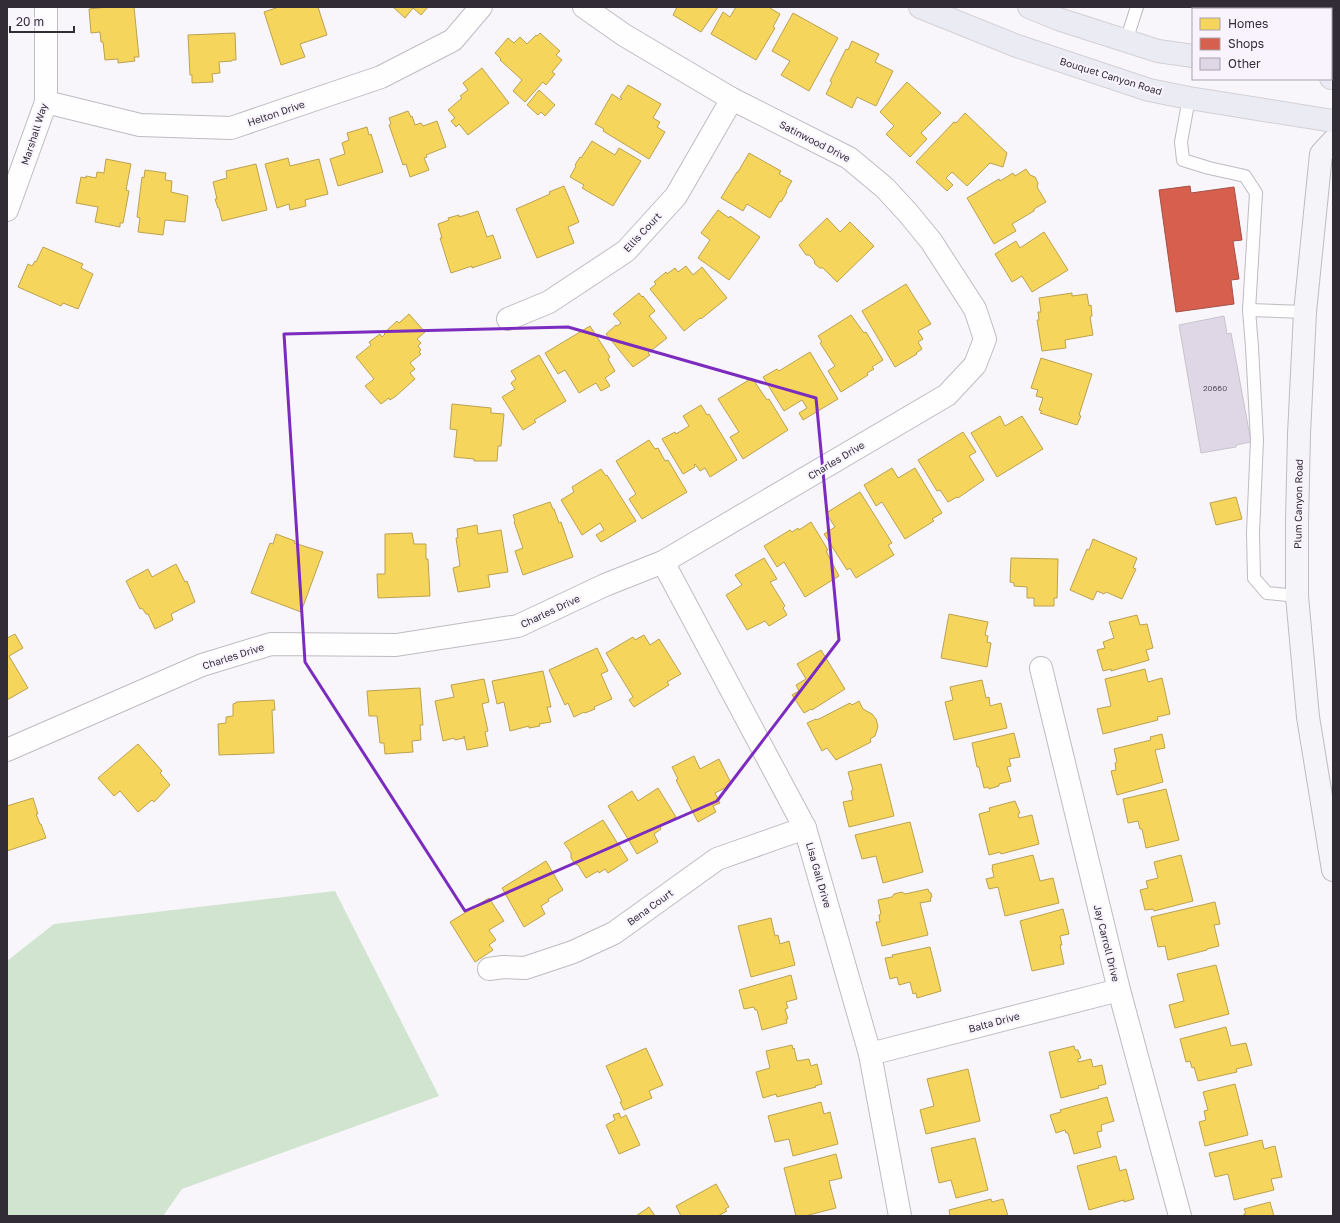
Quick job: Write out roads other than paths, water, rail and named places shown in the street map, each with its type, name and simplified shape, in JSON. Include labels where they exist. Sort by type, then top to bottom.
[{"type":"main road","name":"Bouquet Canyon Road","points":[[920,7],[1017,46],[1150,90],[1189,98],[1333,121]]},
{"type":"main road","points":[[1029,7],[1058,19],[1158,51],[1192,56]]},
{"type":"main road","name":"Plum Canyon Road","points":[[1333,141],[1321,154],[1305,312],[1299,434],[1297,521],[1297,596],[1308,717],[1333,870]]},
{"type":"street","name":"Marshall Way","points":[[7,210],[46,102],[46,7]]},
{"type":"street","name":"Helton Drive","points":[[46,102],[140,125],[231,128],[381,77],[452,40],[481,7]]},
{"type":"street","name":"Satinwood Drive","points":[[584,7],[624,35],[732,99],[849,158],[885,188],[908,213],[939,253],[975,309],[985,339]]},
{"type":"street","name":"Ellis Court","points":[[508,319],[549,302],[626,251],[676,196],[732,99]]},
{"type":"street","name":"Charles Drive","points":[[7,750],[202,665],[271,644],[396,645],[518,626],[605,585],[663,562],[947,395],[975,365],[985,339]]},
{"type":"street","name":"Lisa Gail Drive","points":[[663,562],[805,828],[870,1054],[900,1216]]},
{"type":"street","name":"Jay Carroll Drive","points":[[1041,668],[1119,990],[1180,1216]]},
{"type":"street","name":"Bena Court","points":[[489,969],[503,967],[525,968],[573,952],[614,933],[717,859],[805,828]]},
{"type":"street","name":"Balta Drive","points":[[870,1054],[1119,990]]},
{"type":"lane","points":[[1126,41],[1137,7]]},
{"type":"lane","points":[[1189,98],[1181,142],[1183,160],[1245,176],[1256,193],[1249,310],[1257,440],[1252,533],[1254,578],[1267,593],[1297,596]]},
{"type":"lane","points":[[1249,310],[1305,312]]}]
